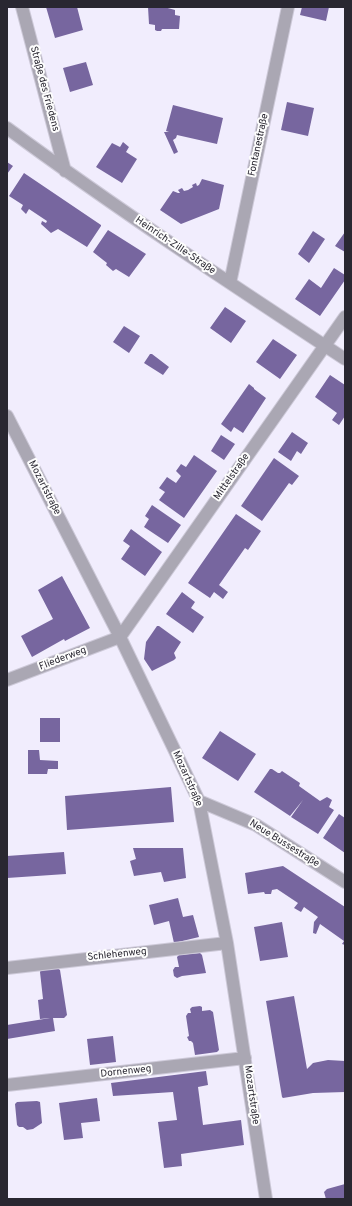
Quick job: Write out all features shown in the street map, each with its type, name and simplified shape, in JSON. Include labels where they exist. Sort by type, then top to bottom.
[{"type":"street","name":"Straße des Friedens","points":[[22,7],[65,171]]},
{"type":"street","name":"Fontanestraße","points":[[230,283],[288,7]]},
{"type":"street","name":"Heinrich-Zille-Straße","points":[[7,128],[65,171],[345,359]]},
{"type":"street","name":"Mittelstraße","points":[[120,637],[345,317]]},
{"type":"street","name":"Mozartstraße","points":[[7,416],[120,637],[199,801],[227,943],[266,1199]]},
{"type":"street","name":"Fliederweg","points":[[7,680],[120,637]]},
{"type":"street","name":"Neue Bussestraße","points":[[199,801],[256,825],[345,882]]},
{"type":"street","name":"Schlehenweg","points":[[7,968],[227,943]]},
{"type":"street","name":"Dornenweg","points":[[7,1085],[245,1058]]},
{"type":"building","points":[[46,7],[77,7],[83,30],[55,38]]},
{"type":"building","points":[[148,7],[164,7],[175,10],[175,15],[180,16],[179,29],[162,29],[161,31],[155,30],[155,25],[149,24]]},
{"type":"building","points":[[302,7],[329,7],[326,21],[300,15]]},
{"type":"building","points":[[86,62],[93,85],[70,92],[63,68]]},
{"type":"building","points":[[287,102],[314,108],[308,136],[281,130]]},
{"type":"building","points":[[173,105],[223,118],[217,144],[177,135],[173,140],[178,152],[174,154],[164,132],[169,132],[166,131]]},
{"type":"building","points":[[123,142],[129,147],[126,152],[137,159],[122,183],[96,167],[112,143],[120,147]]},
{"type":"building","points":[[7,162],[13,166],[7,174]]},
{"type":"building","points":[[24,173],[101,225],[87,247],[58,229],[51,233],[41,224],[42,221],[46,223],[47,221],[29,209],[26,214],[21,209],[23,205],[9,196]]},
{"type":"building","points":[[202,179],[224,185],[219,209],[181,224],[160,210],[173,191],[180,193],[178,190],[182,188],[184,191],[188,190],[196,183],[197,186],[199,185]]},
{"type":"building","points":[[108,230],[146,254],[129,277],[116,269],[113,271],[106,265],[107,263],[93,252]]},
{"type":"building","points":[[313,231],[325,239],[309,263],[298,254]]},
{"type":"building","points":[[345,232],[345,252],[335,246]]},
{"type":"building","points":[[334,268],[345,275],[345,280],[320,316],[295,299],[309,279],[321,288]]},
{"type":"building","points":[[225,307],[246,321],[231,343],[210,328]]},
{"type":"building","points":[[124,326],[140,336],[129,353],[113,342]]},
{"type":"building","points":[[273,339],[297,355],[280,379],[256,362]]},
{"type":"building","points":[[150,354],[169,367],[163,375],[144,363]]},
{"type":"building","points":[[330,375],[345,385],[345,416],[339,425],[332,420],[337,413],[315,397]]},
{"type":"building","points":[[249,384],[266,398],[243,433],[234,427],[231,432],[221,424]]},
{"type":"building","points":[[292,432],[308,443],[301,454],[297,451],[291,461],[278,452]]},
{"type":"building","points":[[221,435],[235,444],[224,460],[211,451]]},
{"type":"building","points":[[194,455],[217,471],[184,518],[159,500],[165,492],[159,488],[167,477],[176,483],[181,476],[176,471],[181,464],[186,467]]},
{"type":"building","points":[[274,458],[299,476],[292,485],[289,483],[262,521],[241,506]]},
{"type":"building","points":[[152,505],[181,525],[168,543],[144,527],[149,519],[145,516]]},
{"type":"building","points":[[236,514],[261,531],[248,550],[245,548],[219,585],[228,592],[223,599],[214,592],[210,598],[188,583]]},
{"type":"building","points":[[131,529],[162,552],[145,576],[121,559],[130,546],[123,541]]},
{"type":"building","points":[[62,576],[90,628],[65,641],[64,639],[32,657],[21,636],[53,619],[38,590]]},
{"type":"building","points":[[182,592],[195,602],[191,608],[204,617],[193,633],[166,614]]},
{"type":"building","points":[[157,626],[181,642],[174,653],[176,658],[174,660],[152,671],[144,659],[146,642]]},
{"type":"building","points":[[40,718],[60,718],[60,742],[40,742]]},
{"type":"building","points":[[220,731],[256,754],[238,781],[202,758]]},
{"type":"building","points":[[28,750],[39,750],[40,760],[58,761],[58,769],[48,769],[47,774],[28,774]]},
{"type":"building","points":[[270,769],[278,773],[282,771],[300,783],[299,786],[320,801],[327,797],[332,800],[329,807],[334,810],[318,834],[291,817],[303,800],[290,816],[254,792]]},
{"type":"building","points":[[171,787],[174,822],[67,830],[65,796]]},
{"type":"building","points":[[339,814],[345,818],[345,853],[323,838]]},
{"type":"building","points":[[133,848],[183,848],[186,878],[164,882],[161,872],[134,876],[130,861],[136,859]]},
{"type":"building","points":[[64,852],[66,874],[7,878],[7,856]]},
{"type":"building","points":[[283,866],[345,907],[345,945],[342,944],[344,941],[320,924],[316,934],[313,933],[314,922],[318,917],[304,907],[301,912],[294,908],[298,903],[277,889],[272,890],[271,894],[265,894],[264,892],[248,894],[245,873]]},
{"type":"building","points":[[178,898],[183,917],[193,915],[199,937],[174,943],[169,921],[154,925],[149,905]]},
{"type":"building","points":[[282,922],[288,957],[260,961],[254,927]]},
{"type":"building","points":[[200,953],[202,955],[206,973],[177,978],[174,976],[173,970],[175,967],[179,967],[177,957],[179,955]]},
{"type":"building","points":[[57,968],[60,970],[67,1015],[64,1018],[53,1018],[55,1031],[7,1039],[7,1025],[50,1018],[40,1019],[38,1000],[43,999],[40,972],[41,970]]},
{"type":"building","points":[[294,996],[307,1069],[313,1063],[328,1060],[345,1061],[345,1092],[313,1093],[282,1097],[266,1001]]},
{"type":"building","points":[[192,1007],[202,1007],[202,1011],[210,1010],[213,1012],[219,1050],[217,1052],[195,1055],[193,1043],[189,1041],[187,1037],[189,1036],[186,1016],[188,1013],[191,1013],[190,1009]]},
{"type":"building","points":[[113,1036],[116,1062],[90,1065],[87,1039]]},
{"type":"building","points":[[206,1071],[208,1085],[198,1087],[203,1125],[241,1120],[244,1145],[181,1154],[182,1166],[164,1168],[158,1122],[177,1120],[173,1092],[113,1096],[111,1083]]},
{"type":"building","points":[[97,1098],[100,1121],[81,1123],[83,1138],[64,1140],[59,1103]]},
{"type":"building","points":[[17,1102],[40,1102],[42,1123],[33,1129],[27,1130],[23,1127],[19,1127],[17,1125],[15,1104]]},
{"type":"building","points":[[345,1184],[345,1199],[326,1199],[324,1192],[327,1189]]}]
